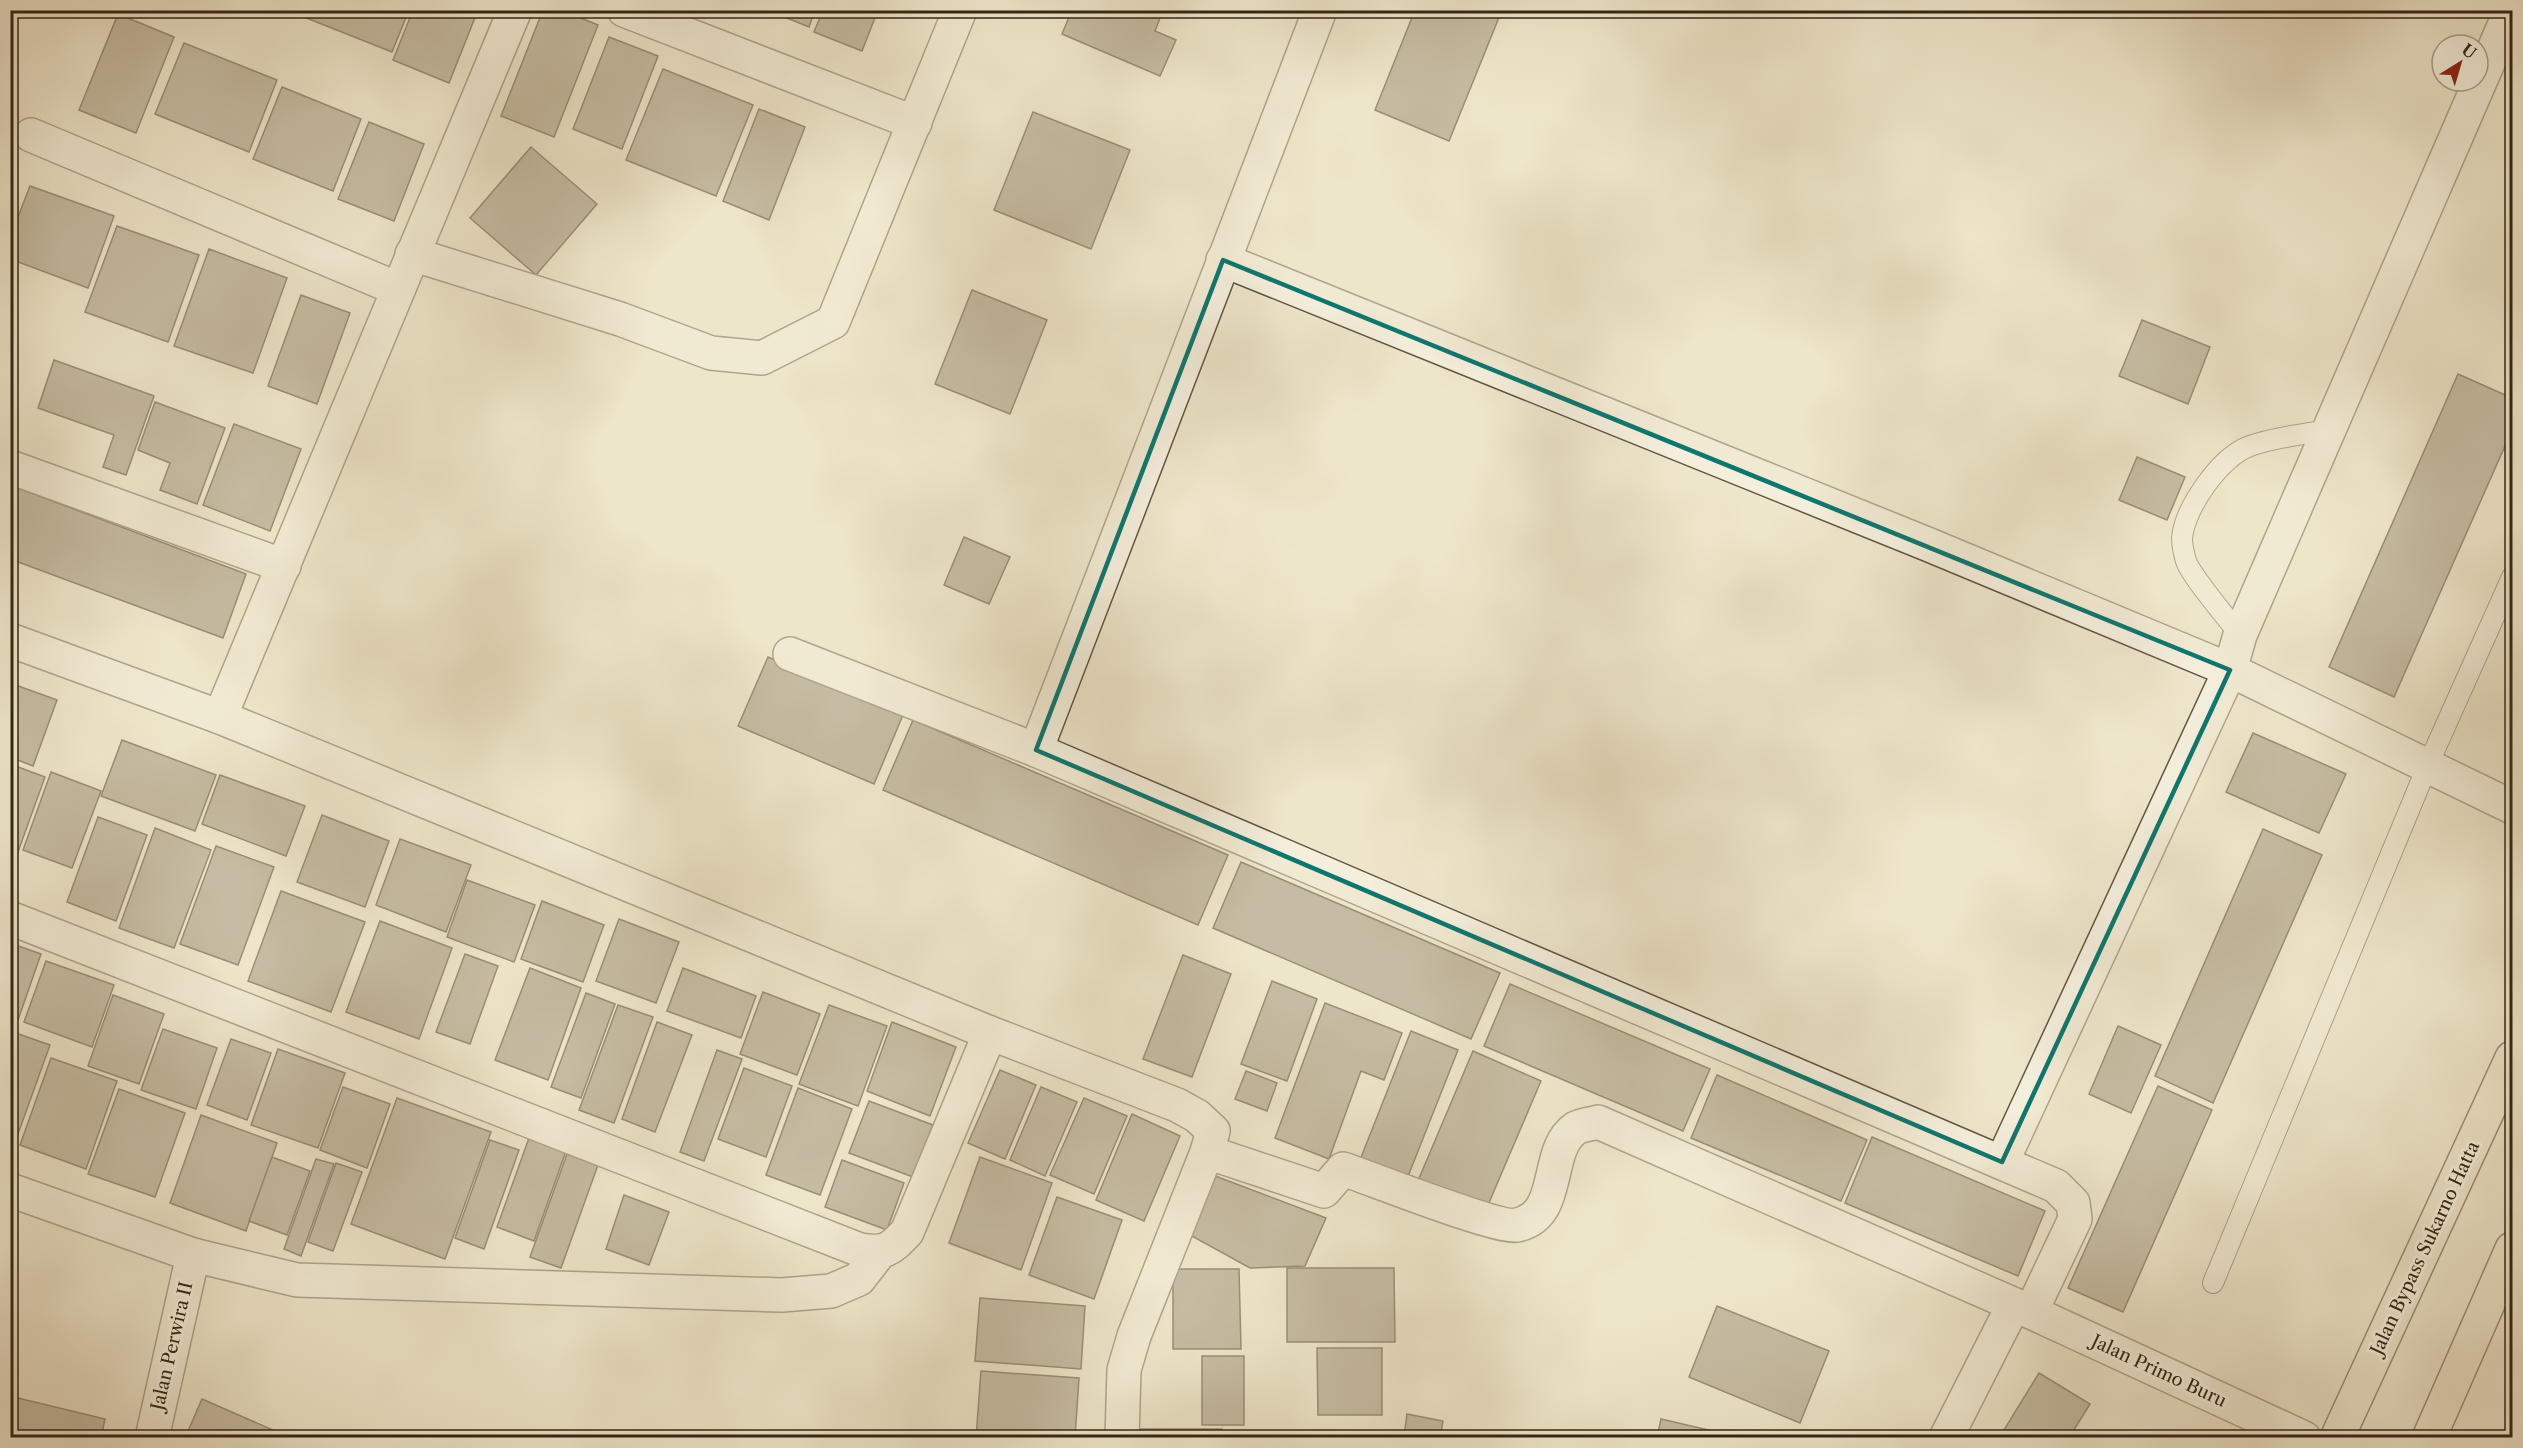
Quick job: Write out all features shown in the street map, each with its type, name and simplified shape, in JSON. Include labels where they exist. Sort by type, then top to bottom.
[{"type":"highway","name":"Jalan Bypass Sukarno Hatta","points":[[2337,1437],[2512,1058]]},
{"type":"highway","points":[[2429,1437],[2512,1249]]},
{"type":"street","points":[[220,717],[515,10]]},
{"type":"street","points":[[624,10],[915,123]]},
{"type":"street","points":[[412,254],[620,319],[711,353],[762,358],[833,322],[960,10]]},
{"type":"street","points":[[1035,750],[1320,10]]},
{"type":"street","points":[[2002,1162],[2230,670],[2240,635],[2326,430],[2511,10]]},
{"type":"street","points":[[31,135],[398,289]]},
{"type":"street","points":[[1222,260],[1938,549],[2230,670],[2512,807]]},
{"type":"street","points":[[10,467],[284,566]]},
{"type":"street","points":[[10,640],[220,717],[990,1033],[1178,1105],[1197,1116],[1213,1131],[1207,1152],[1134,1336],[1124,1370],[1122,1437]]},
{"type":"street","points":[[790,654],[1035,750],[2056,1186],[2073,1203],[2075,1219],[1946,1437]]},
{"type":"street","points":[[10,918],[860,1250],[879,1253]]},
{"type":"street","points":[[10,1190],[193,1255],[297,1280],[690,1290],[782,1295],[831,1291],[859,1279],[879,1253],[892,1247],[907,1232],[990,1033]]},
{"type":"street","name":"Jalan Primo Buru","points":[[1207,1152],[1324,1191],[1343,1168],[1484,1219],[1517,1225],[1539,1213],[1553,1184],[1559,1150],[1568,1136],[1577,1127],[1598,1122],[2022,1309],[2304,1437]]},
{"type":"street","name":"Jalan Perwira II","points":[[152,1437],[193,1255]]},
{"type":"lane","points":[[2240,635],[2187,563],[2182,539],[2187,521],[2199,495],[2216,471],[2231,457],[2250,446],[2326,430]]},
{"type":"lane","points":[[2213,1283],[2427,767],[2512,578]]},
{"type":"highlighted area","points":[[1223,260],[2230,670],[2002,1162],[1036,750]]},
{"type":"building","points":[[10,10],[18,10],[10,31]]},
{"type":"building","points":[[307,10],[409,10],[392,52],[304,17]]},
{"type":"building","points":[[413,10],[478,10],[449,83],[393,60]]},
{"type":"building","points":[[543,10],[561,10],[598,25],[554,137],[501,116]]},
{"type":"building","points":[[767,10],[815,10],[809,27]]},
{"type":"building","points":[[823,10],[878,10],[862,51],[814,32]]},
{"type":"building","points":[[1072,10],[1163,10],[1155,31],[1176,40],[1160,76],[1062,34]]},
{"type":"building","points":[[1415,10],[1502,10],[1449,141],[1375,110]]},
{"type":"building","points":[[118,14],[174,37],[136,133],[79,110]]},
{"type":"building","points":[[609,37],[658,56],[622,149],[573,129]]},
{"type":"building","points":[[184,43],[277,80],[249,152],[155,114]]},
{"type":"building","points":[[663,69],[753,105],[716,196],[626,160]]},
{"type":"building","points":[[282,87],[361,119],[333,191],[253,159]]},
{"type":"building","points":[[759,109],[805,127],[769,220],[723,201]]},
{"type":"building","points":[[1033,112],[1130,150],[1091,249],[994,210]]},
{"type":"building","points":[[369,122],[424,144],[394,221],[338,199]]},
{"type":"building","points":[[531,147],[597,204],[536,275],[470,218]]},
{"type":"building","points":[[30,186],[114,216],[88,288],[10,259],[10,238]]},
{"type":"building","points":[[117,226],[199,255],[168,342],[85,312]]},
{"type":"building","points":[[209,249],[287,278],[253,373],[174,346]]},
{"type":"building","points":[[972,290],[1047,320],[1010,414],[935,384]]},
{"type":"building","points":[[301,295],[350,313],[317,404],[268,386]]},
{"type":"building","points":[[2142,320],[2210,347],[2188,404],[2119,376]]},
{"type":"building","points":[[54,360],[154,396],[126,475],[103,467],[114,435],[38,408]]},
{"type":"building","points":[[2458,374],[2512,398],[2512,430],[2394,697],[2329,667]]},
{"type":"building","points":[[155,402],[225,428],[197,504],[160,490],[170,463],[138,450]]},
{"type":"building","points":[[234,424],[301,449],[270,531],[203,505]]},
{"type":"building","points":[[2137,457],[2185,477],[2167,520],[2119,500]]},
{"type":"building","points":[[10,485],[246,574],[223,638],[10,559]]},
{"type":"building","points":[[964,537],[1010,557],[989,604],[944,585]]},
{"type":"building","points":[[768,657],[903,715],[874,784],[738,726]]},
{"type":"building","points":[[10,683],[57,700],[33,766],[10,757]]},
{"type":"building","points":[[913,720],[1228,855],[1198,925],[883,790]]},
{"type":"building","points":[[2253,733],[2346,774],[2319,833],[2226,792]]},
{"type":"building","points":[[122,740],[216,775],[195,831],[101,796]]},
{"type":"building","points":[[10,764],[45,777],[14,863],[10,861]]},
{"type":"building","points":[[51,772],[101,791],[72,868],[23,850]]},
{"type":"building","points":[[220,775],[305,806],[286,856],[202,824]]},
{"type":"building","points":[[322,815],[389,841],[365,907],[297,882]]},
{"type":"building","points":[[98,817],[147,835],[116,921],[67,902]]},
{"type":"building","points":[[155,828],[211,850],[174,948],[119,928]]},
{"type":"building","points":[[2263,829],[2322,855],[2213,1103],[2155,1076]]},
{"type":"building","points":[[400,839],[471,865],[446,932],[376,905]]},
{"type":"building","points":[[216,846],[274,867],[238,965],[180,944]]},
{"type":"building","points":[[1241,862],[1500,973],[1471,1039],[1213,928]]},
{"type":"building","points":[[467,880],[535,905],[514,962],[447,937]]},
{"type":"building","points":[[281,891],[365,922],[331,1012],[248,981]]},
{"type":"building","points":[[542,901],[604,925],[583,982],[521,959]]},
{"type":"building","points":[[619,919],[679,942],[656,1003],[596,981]]},
{"type":"building","points":[[380,921],[452,948],[419,1039],[346,1012]]},
{"type":"building","points":[[10,943],[41,954],[17,1023],[10,1020]]},
{"type":"building","points":[[465,954],[498,966],[470,1044],[436,1032]]},
{"type":"building","points":[[1183,955],[1231,974],[1192,1077],[1143,1059]]},
{"type":"building","points":[[46,961],[114,985],[92,1047],[24,1022]]},
{"type":"building","points":[[530,968],[581,988],[548,1080],[495,1060]]},
{"type":"building","points":[[683,968],[756,996],[741,1038],[667,1011]]},
{"type":"building","points":[[1272,981],[1317,999],[1287,1081],[1241,1064]]},
{"type":"building","points":[[1510,984],[1710,1069],[1683,1131],[1484,1046]]},
{"type":"building","points":[[763,992],[820,1014],[797,1075],[740,1054]]},
{"type":"building","points":[[586,993],[615,1004],[581,1098],[551,1087]]},
{"type":"building","points":[[113,995],[164,1014],[139,1084],[88,1066]]},
{"type":"building","points":[[1325,1003],[1402,1033],[1384,1080],[1361,1071],[1329,1159],[1275,1138]]},
{"type":"building","points":[[618,1005],[653,1017],[614,1123],[579,1110]]},
{"type":"building","points":[[829,1005],[887,1026],[858,1106],[799,1084]]},
{"type":"building","points":[[657,1022],[692,1035],[655,1132],[622,1119]]},
{"type":"building","points":[[892,1022],[956,1047],[930,1116],[867,1091]]},
{"type":"building","points":[[2118,1026],[2161,1045],[2131,1113],[2089,1094]]},
{"type":"building","points":[[163,1029],[217,1048],[196,1109],[141,1090]]},
{"type":"building","points":[[10,1031],[50,1045],[14,1145],[10,1144]]},
{"type":"building","points":[[1411,1031],[1458,1050],[1405,1184],[1358,1165]]},
{"type":"building","points":[[231,1039],[271,1053],[247,1120],[207,1105]]},
{"type":"building","points":[[278,1049],[345,1073],[318,1148],[251,1125]]},
{"type":"building","points":[[717,1050],[742,1059],[704,1161],[680,1152]]},
{"type":"building","points":[[1473,1051],[1541,1081],[1485,1212],[1417,1183]]},
{"type":"building","points":[[51,1058],[117,1081],[86,1169],[20,1145]]},
{"type":"building","points":[[744,1068],[792,1086],[766,1157],[718,1139]]},
{"type":"building","points":[[1000,1070],[1036,1085],[1005,1159],[968,1143]]},
{"type":"building","points":[[1246,1071],[1277,1083],[1267,1111],[1235,1099]]},
{"type":"building","points":[[1717,1075],[1867,1140],[1841,1201],[1691,1138]]},
{"type":"building","points":[[2158,1086],[2212,1110],[2123,1312],[2068,1288]]},
{"type":"building","points":[[343,1087],[390,1104],[367,1168],[320,1150]]},
{"type":"building","points":[[1041,1087],[1077,1102],[1045,1176],[1010,1160]]},
{"type":"building","points":[[798,1088],[852,1109],[820,1195],[766,1175]]},
{"type":"building","points":[[119,1089],[185,1113],[155,1197],[88,1174]]},
{"type":"building","points":[[397,1098],[491,1132],[445,1259],[351,1224]]},
{"type":"building","points":[[1084,1098],[1127,1116],[1094,1194],[1050,1175]]},
{"type":"building","points":[[869,1101],[933,1125],[913,1177],[849,1153]]},
{"type":"building","points":[[1132,1114],[1180,1136],[1144,1221],[1096,1200]]},
{"type":"building","points":[[201,1115],[277,1143],[246,1231],[170,1203]]},
{"type":"building","points":[[1872,1137],[2045,1211],[2018,1276],[1845,1203]]},
{"type":"building","points":[[529,1138],[566,1151],[534,1241],[497,1227]]},
{"type":"building","points":[[490,1140],[519,1150],[484,1249],[455,1238]]},
{"type":"building","points":[[567,1154],[598,1165],[561,1268],[530,1257]]},
{"type":"building","points":[[272,1157],[310,1171],[287,1235],[249,1221]]},
{"type":"building","points":[[980,1157],[1052,1183],[1021,1270],[949,1243]]},
{"type":"building","points":[[316,1159],[334,1164],[301,1256],[284,1249]]},
{"type":"building","points":[[842,1160],[904,1183],[887,1230],[825,1207]]},
{"type":"building","points":[[336,1163],[362,1172],[333,1251],[308,1242]]},
{"type":"building","points":[[1210,1174],[1326,1218],[1305,1266],[1250,1268],[1188,1234]]},
{"type":"building","points":[[624,1195],[669,1212],[649,1265],[606,1249]]},
{"type":"building","points":[[1057,1197],[1122,1220],[1094,1299],[1029,1275]]},
{"type":"building","points":[[1287,1268],[1394,1268],[1395,1342],[1287,1342]]},
{"type":"building","points":[[1173,1269],[1239,1269],[1241,1349],[1173,1349]]},
{"type":"building","points":[[980,1298],[1085,1306],[1081,1369],[975,1361]]},
{"type":"building","points":[[1717,1306],[1829,1351],[1800,1423],[1689,1377]]},
{"type":"building","points":[[1317,1348],[1382,1348],[1382,1415],[1318,1415]]},
{"type":"building","points":[[1202,1356],[1244,1356],[1244,1425],[1202,1425]]},
{"type":"building","points":[[981,1371],[1079,1378],[1075,1438],[976,1438]]},
{"type":"building","points":[[2039,1373],[2090,1404],[2069,1438],[1999,1438]]},
{"type":"building","points":[[18,1398],[105,1419],[101,1438],[10,1438]]},
{"type":"building","points":[[202,1399],[291,1438],[185,1438]]},
{"type":"building","points":[[1407,1414],[1443,1421],[1440,1438],[1369,1438],[1369,1435],[1404,1437]]},
{"type":"building","points":[[1661,1419],[1743,1438],[1657,1438]]},
{"type":"building","points":[[1128,1429],[1222,1429],[1222,1438],[1128,1438]]}]
